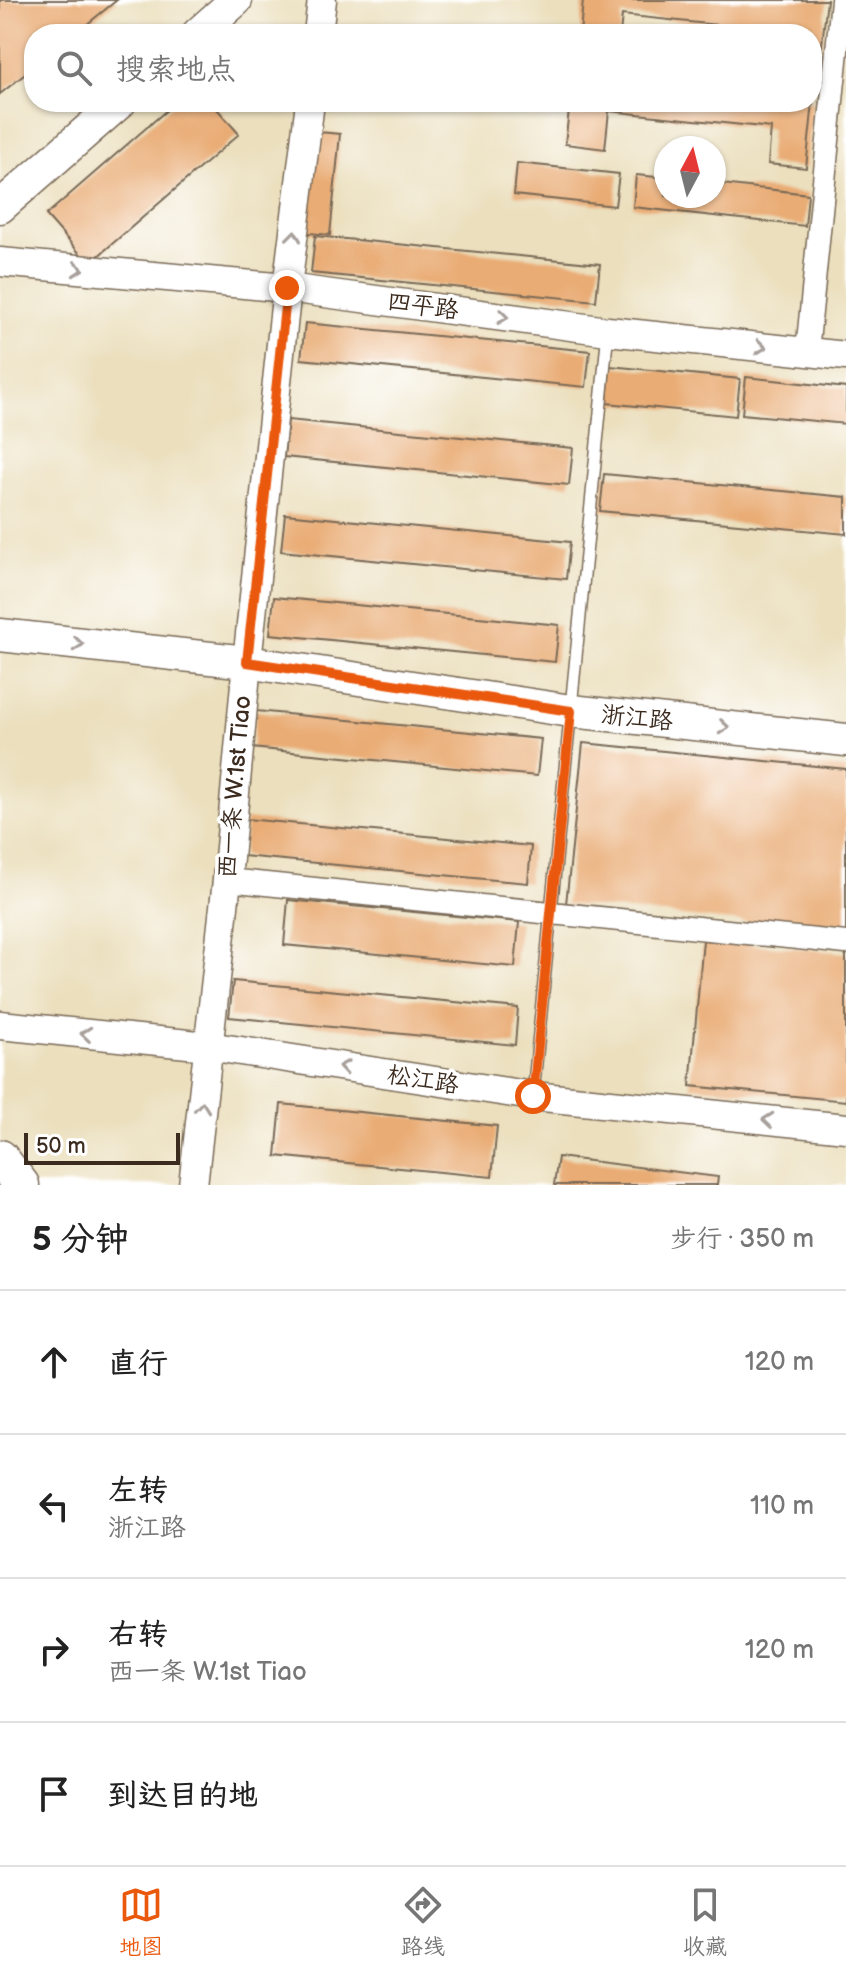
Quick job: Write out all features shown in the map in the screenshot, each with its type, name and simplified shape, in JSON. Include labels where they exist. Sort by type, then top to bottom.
[{"type":"main road","points":[[209,24],[236,0]]},
{"type":"main road","points":[[0,207],[109,112]]},
{"type":"main road","name":"浙江路","points":[[0,635],[247,662],[571,711],[846,740]]},
{"type":"main road","points":[[0,1158],[21,1185]]},
{"type":"street","points":[[319,24],[322,0]]},
{"type":"street","points":[[807,352],[842,0]]},
{"type":"street","name":"西一条 W.1st Tiao","points":[[193,1185],[287,288],[309,112]]},
{"type":"street","name":"四平路","points":[[0,262],[287,288],[608,331],[846,356]]},
{"type":"street","points":[[227,880],[846,943]]},
{"type":"street","name":"松江路","points":[[0,1025],[208,1046],[533,1096],[846,1128]]},
{"type":"lane","points":[[533,1096],[608,331]]},
{"type":"building","points":[[0,0],[117,0],[87,24],[24,24],[24,75],[0,94]]},
{"type":"building","points":[[583,0],[827,0],[822,44],[822,24],[708,24],[622,15],[621,24],[581,24]]},
{"type":"building","points":[[164,112],[220,112],[239,134],[89,264],[46,215]]},
{"type":"building","points":[[569,112],[609,112],[605,149],[565,144]]},
{"type":"building","points":[[619,112],[812,112],[806,168],[768,164],[771,128]]},
{"type":"building","points":[[308,131],[340,134],[330,235],[298,232]]},
{"type":"building","points":[[517,163],[619,174],[615,206],[514,195]]},
{"type":"building","points":[[636,175],[654,177],[654,208],[726,208],[726,184],[808,194],[805,226],[633,207]]},
{"type":"building","points":[[315,236],[600,264],[596,301],[311,273]]},
{"type":"building","points":[[305,323],[590,351],[586,387],[301,359]]},
{"type":"building","points":[[610,366],[740,379],[736,416],[607,403]]},
{"type":"building","points":[[746,377],[846,388],[846,424],[742,414]]},
{"type":"building","points":[[288,420],[573,448],[569,485],[284,457]]},
{"type":"building","points":[[604,474],[846,497],[846,534],[600,511]]},
{"type":"building","points":[[285,514],[570,542],[566,579],[281,551]]},
{"type":"building","points":[[274,597],[559,625],[555,662],[270,634]]},
{"type":"building","points":[[256,711],[541,739],[537,776],[252,748]]},
{"type":"building","points":[[583,743],[846,769],[846,933],[566,904]]},
{"type":"building","points":[[246,819],[531,846],[528,883],[243,856]]},
{"type":"building","points":[[288,900],[519,922],[515,967],[284,945]]},
{"type":"building","points":[[703,940],[846,953],[846,1101],[690,1086]]},
{"type":"building","points":[[233,981],[518,1008],[515,1045],[229,1017]]},
{"type":"building","points":[[281,1104],[497,1126],[492,1177],[276,1156]]},
{"type":"building","points":[[558,1157],[718,1177],[717,1185],[554,1185]]},
{"type":"route","points":[[287,288],[247,662],[571,711],[533,1096]]}]
